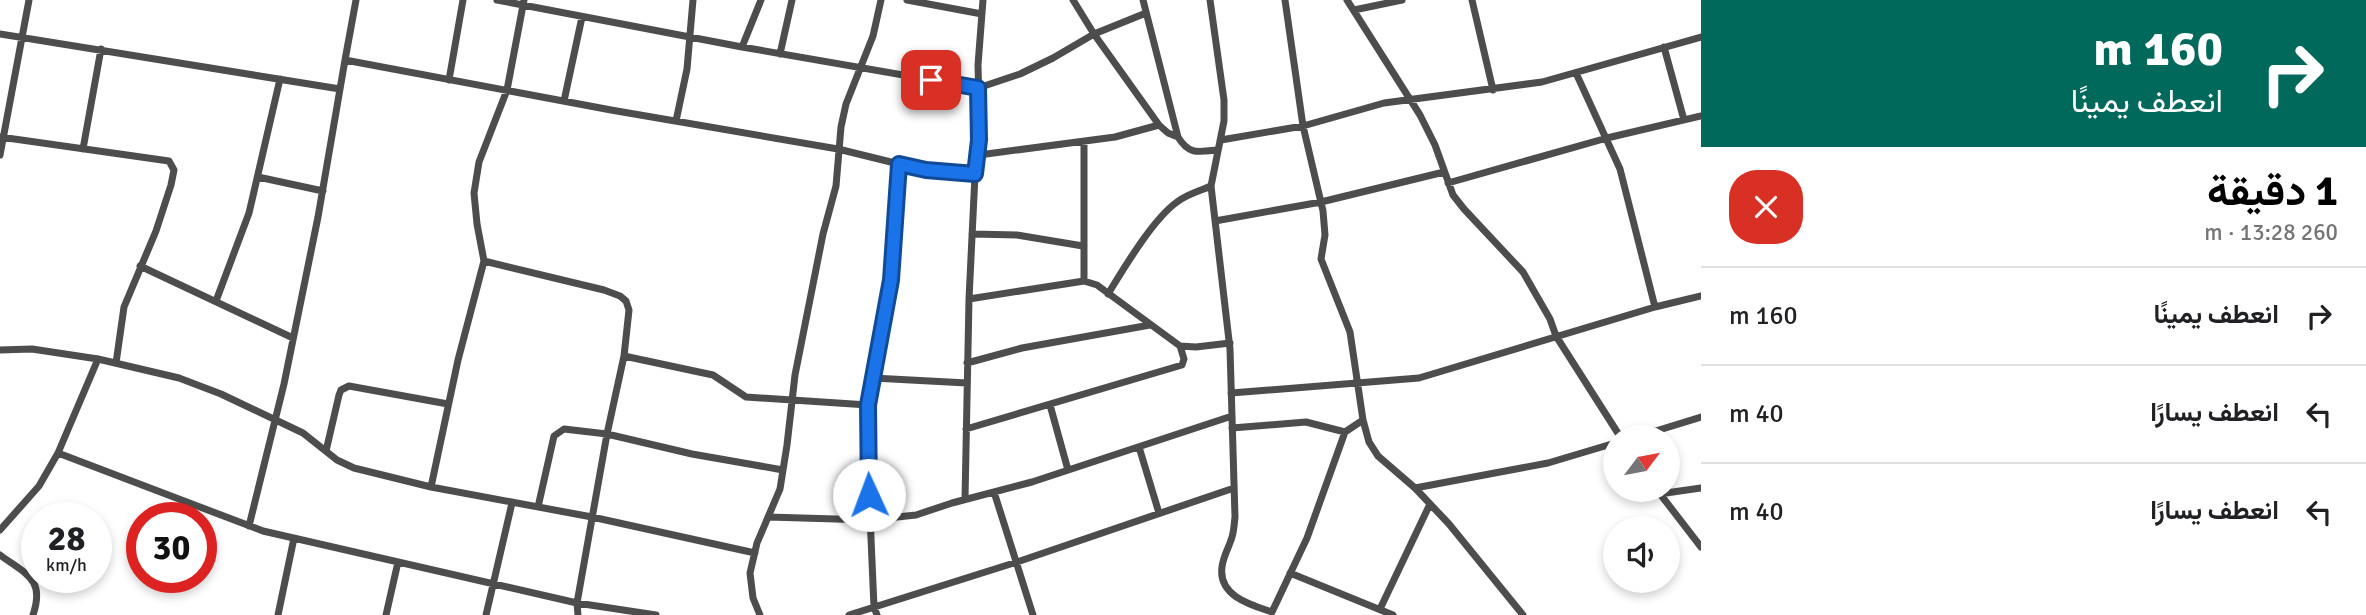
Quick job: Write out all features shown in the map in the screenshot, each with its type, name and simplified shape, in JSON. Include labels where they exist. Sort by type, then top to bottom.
[{"type":"street","points":[[0,155],[1,138],[29,0]]},
{"type":"street","points":[[249,526],[293,338],[323,191],[356,0]]},
{"type":"street","points":[[449,80],[463,0]]},
{"type":"street","points":[[497,0],[524,2],[582,17],[691,38],[978,88],[1031,69],[1094,34],[1146,13]]},
{"type":"street","points":[[676,121],[687,69],[693,0]]},
{"type":"street","points":[[742,47],[761,0]]},
{"type":"street","points":[[780,54],[792,0]]},
{"type":"street","points":[[760,615],[753,598],[750,573],[783,470],[792,399],[823,234],[836,186],[838,149],[846,104],[873,36],[881,0]]},
{"type":"street","points":[[907,0],[982,14]]},
{"type":"street","points":[[965,499],[969,299],[975,174],[979,155],[978,88],[983,0]]},
{"type":"street","points":[[1073,0],[1159,125],[1168,133],[1178,136]]},
{"type":"street","points":[[1143,0],[1178,136],[1193,153],[1217,150]]},
{"type":"street","points":[[1210,0],[1224,100],[1221,140],[1212,186],[1230,343],[1235,517],[1232,538],[1221,569],[1224,582],[1232,594],[1243,603],[1271,613],[1307,538],[1345,432],[1363,420]]},
{"type":"street","points":[[1284,0],[1303,126],[1321,202],[1325,235],[1321,259],[1350,332],[1363,420],[1369,442],[1378,456],[1415,488],[1450,524],[1523,615]]},
{"type":"street","points":[[1347,0],[1430,135],[1453,195],[1523,272],[1550,319],[1556,337],[1613,425]]},
{"type":"street","points":[[1354,10],[1402,0]]},
{"type":"street","points":[[1472,0],[1493,90]]},
{"type":"street","points":[[430,487],[484,261],[474,193],[479,162],[507,90],[524,2]]},
{"type":"street","points":[[564,101],[582,17]]},
{"type":"street","points":[[0,34],[340,89]]},
{"type":"street","points":[[1221,140],[1303,126],[1384,103],[1542,82],[1701,37]]},
{"type":"street","points":[[1664,47],[1684,120]]},
{"type":"street","points":[[83,149],[102,49]]},
{"type":"street","points":[[345,60],[838,149],[926,170],[975,174]]},
{"type":"street","points":[[1577,73],[1620,169],[1655,307]]},
{"type":"street","points":[[216,301],[249,213],[280,79]]},
{"type":"street","points":[[1448,183],[1607,138],[1701,116]]},
{"type":"street","points":[[979,155],[1115,137],[1159,125]]},
{"type":"street","points":[[1,138],[173,163],[171,185],[156,230],[124,307],[116,363]]},
{"type":"street","points":[[1084,142],[1084,281]]},
{"type":"street","points":[[876,611],[869,520],[868,405],[891,280],[899,164]]},
{"type":"street","points":[[1215,221],[1321,202],[1444,172]]},
{"type":"street","points":[[258,177],[323,191]]},
{"type":"street","points":[[1108,294],[1133,254],[1176,202],[1212,186]]},
{"type":"street","points":[[972,234],[1017,235],[1083,246]]},
{"type":"street","points":[[484,261],[620,296],[626,301],[629,310],[624,356],[607,434],[577,603],[578,615]]},
{"type":"street","points":[[140,266],[293,338]]},
{"type":"street","points":[[969,299],[1084,281],[1097,285],[1180,346],[1230,343]]},
{"type":"street","points":[[1231,393],[1419,378],[1655,307],[1701,296]]},
{"type":"street","points":[[967,363],[1022,348],[1150,325]]},
{"type":"street","points":[[966,429],[1182,365],[1184,359],[1180,346]]},
{"type":"street","points":[[0,350],[32,349],[98,359],[179,378],[221,394],[303,433],[354,468],[430,487],[592,517],[755,553]]},
{"type":"street","points":[[624,356],[713,375],[746,397],[868,405]]},
{"type":"street","points":[[0,530],[39,486],[58,453],[98,359]]},
{"type":"street","points":[[873,378],[967,383]]},
{"type":"street","points":[[326,451],[339,395],[341,390],[349,386],[448,404]]},
{"type":"street","points":[[1050,405],[1068,470]]},
{"type":"street","points":[[768,517],[869,520],[916,515],[1068,470],[1232,416]]},
{"type":"street","points":[[1675,425],[1701,417]]},
{"type":"street","points":[[1232,428],[1307,422],[1345,432]]},
{"type":"street","points":[[538,507],[554,436],[558,430],[607,434],[692,454],[783,470]]},
{"type":"street","points":[[1139,447],[1159,513]]},
{"type":"street","points":[[1415,488],[1548,463],[1603,447]]},
{"type":"street","points":[[58,453],[249,526],[577,603],[656,615]]},
{"type":"street","points":[[849,615],[876,611],[1234,488]]},
{"type":"street","points":[[1680,490],[1701,488]]},
{"type":"street","points":[[994,492],[1033,615]]},
{"type":"street","points":[[1666,502],[1701,547]]},
{"type":"street","points":[[486,615],[512,503]]},
{"type":"street","points":[[1380,609],[1430,503]]},
{"type":"street","points":[[278,615],[294,538]]},
{"type":"street","points":[[0,555],[33,580],[38,589],[38,601],[33,615]]},
{"type":"street","points":[[386,615],[398,562]]},
{"type":"street","points":[[1290,573],[1393,615]]},
{"type":"route","points":[[869,495],[868,405],[891,280],[899,164],[926,170],[975,174],[979,155],[978,88],[931,80]]}]
